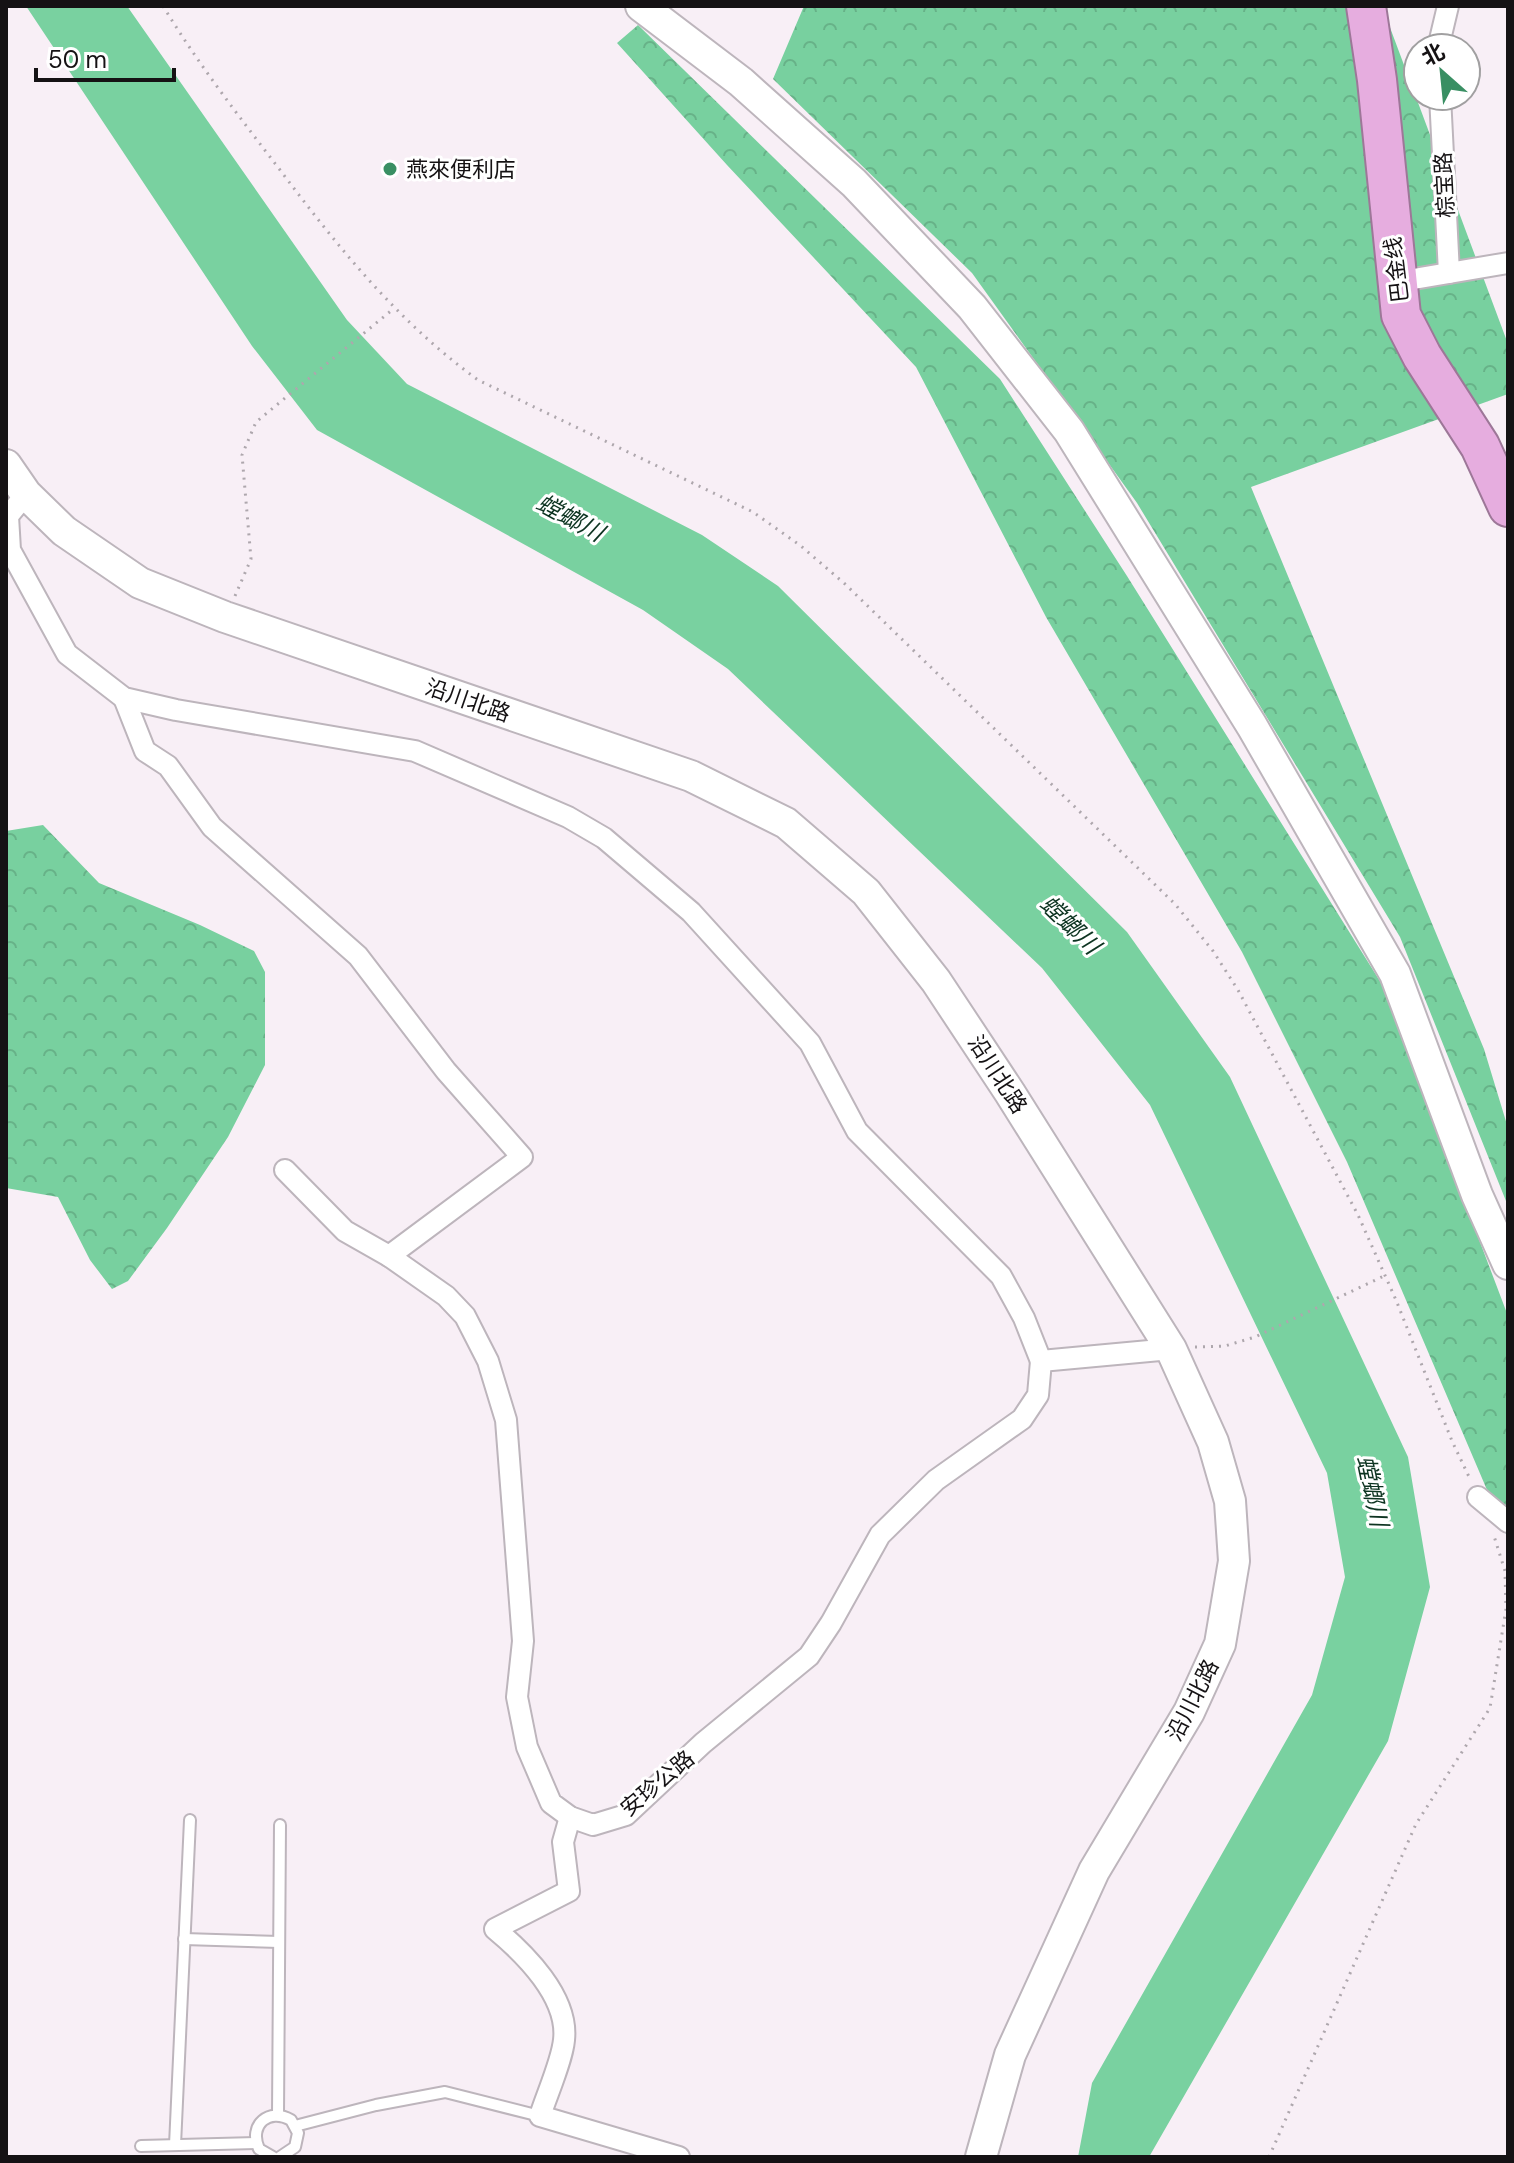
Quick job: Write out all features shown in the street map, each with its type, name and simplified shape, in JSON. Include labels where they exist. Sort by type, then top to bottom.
[{"type":"highway","name":"巴金线","points":[[1366,6],[1377,80],[1401,315],[1422,356],[1480,446],[1508,507]]},
{"type":"main road","points":[[641,6],[741,82],[854,183],[972,307],[1069,431],[1252,726],[1395,974],[1477,1195],[1508,1264]]},
{"type":"main road","name":"沿川北路","points":[[6,465],[26,494],[64,531],[140,583],[225,617],[691,776],[786,823],[866,892],[936,981],[1019,1106],[1171,1349],[1213,1442],[1230,1501],[1234,1561],[1220,1644],[1189,1712],[1094,1871],[1010,2055],[981,2157]]},
{"type":"street","points":[[1442,32],[1448,6]]},
{"type":"street","name":"棕宝路","points":[[1441,112],[1449,273]]},
{"type":"street","points":[[1396,282],[1508,263]]},
{"type":"street","points":[[26,494],[8,516],[10,550],[67,654],[124,698],[176,710],[415,751],[568,817],[604,838],[691,912],[810,1043],[857,1131],[1001,1276],[1024,1318],[1041,1361],[1171,1349]]},
{"type":"street","points":[[124,698],[145,751],[168,766],[212,827],[358,956],[446,1071],[522,1157],[389,1256]]},
{"type":"street","points":[[285,1170],[345,1231],[389,1256],[446,1296],[465,1316],[488,1361],[506,1420],[523,1641],[517,1697],[527,1747],[551,1803],[570,1817],[563,1842],[569,1891],[495,1929],[520,1950],[543,1979],[562,2012],[564,2040],[540,2116],[679,2157]]},
{"type":"street","name":"安珍公路","points":[[570,1817],[593,1825],[626,1815],[703,1743],[809,1656],[880,1535],[936,1480],[1022,1419],[1038,1395],[1041,1361]]},
{"type":"street","points":[[1478,1497],[1501,1529]]},
{"type":"lane","points":[[175,2145],[190,1820]]},
{"type":"lane","points":[[278,2115],[280,1825]]},
{"type":"lane","points":[[184,1939],[279,1942]]},
{"type":"lane","points":[[295,2126],[376,2105],[445,2092],[540,2116]]},
{"type":"lane","points":[[271,2157],[259,2149],[255,2136],[264,2118],[278,2115],[291,2120],[298,2133],[295,2147],[280,2157]]},
{"type":"lane","points":[[141,2146],[256,2143]]},
{"type":"path","points":[[163,6],[189,48],[337,246],[393,309],[441,353],[478,380],[753,512],[801,546],[845,584],[1175,904],[1213,951],[1238,990],[1358,1215],[1478,1497]]},
{"type":"path","points":[[225,617],[251,559],[242,455],[256,422],[393,309]]},
{"type":"path","points":[[1171,1349],[1225,1346],[1255,1337],[1386,1276]]},
{"type":"path","points":[[1269,2157],[1416,1824],[1490,1708],[1506,1609],[1501,1529]]},
{"type":"green space","points":[[804,6],[1382,6],[1402,60],[1402,112],[1422,112],[1508,344],[1508,394],[1251,487],[1484,1049],[1508,1128],[1508,1206],[1400,937],[1137,503],[972,273],[773,79]]},
{"type":"green space","points":[[638,25],[1000,379],[1383,986],[1508,1316],[1508,1539],[1347,1162],[1242,952],[1046,617],[916,367],[617,43]]},
{"type":"green space","points":[[43,825],[99,883],[254,951],[265,972],[265,1065],[228,1137],[167,1228],[128,1281],[112,1289],[90,1260],[58,1197],[6,1188],[6,831]]},
{"type":"water","name":"螳螂川","points":[[26,6],[127,6],[347,320],[407,384],[702,535],[778,586],[1127,932],[1230,1077],[1408,1457],[1430,1587],[1388,1741],[1149,2157],[1078,2157],[1092,2083],[1312,1695],[1345,1577],[1327,1473],[1150,1105],[1042,968],[728,669],[643,610],[317,430],[252,346]]},
{"type":"place","name":"燕來便利店","points":[[390,169]]}]
